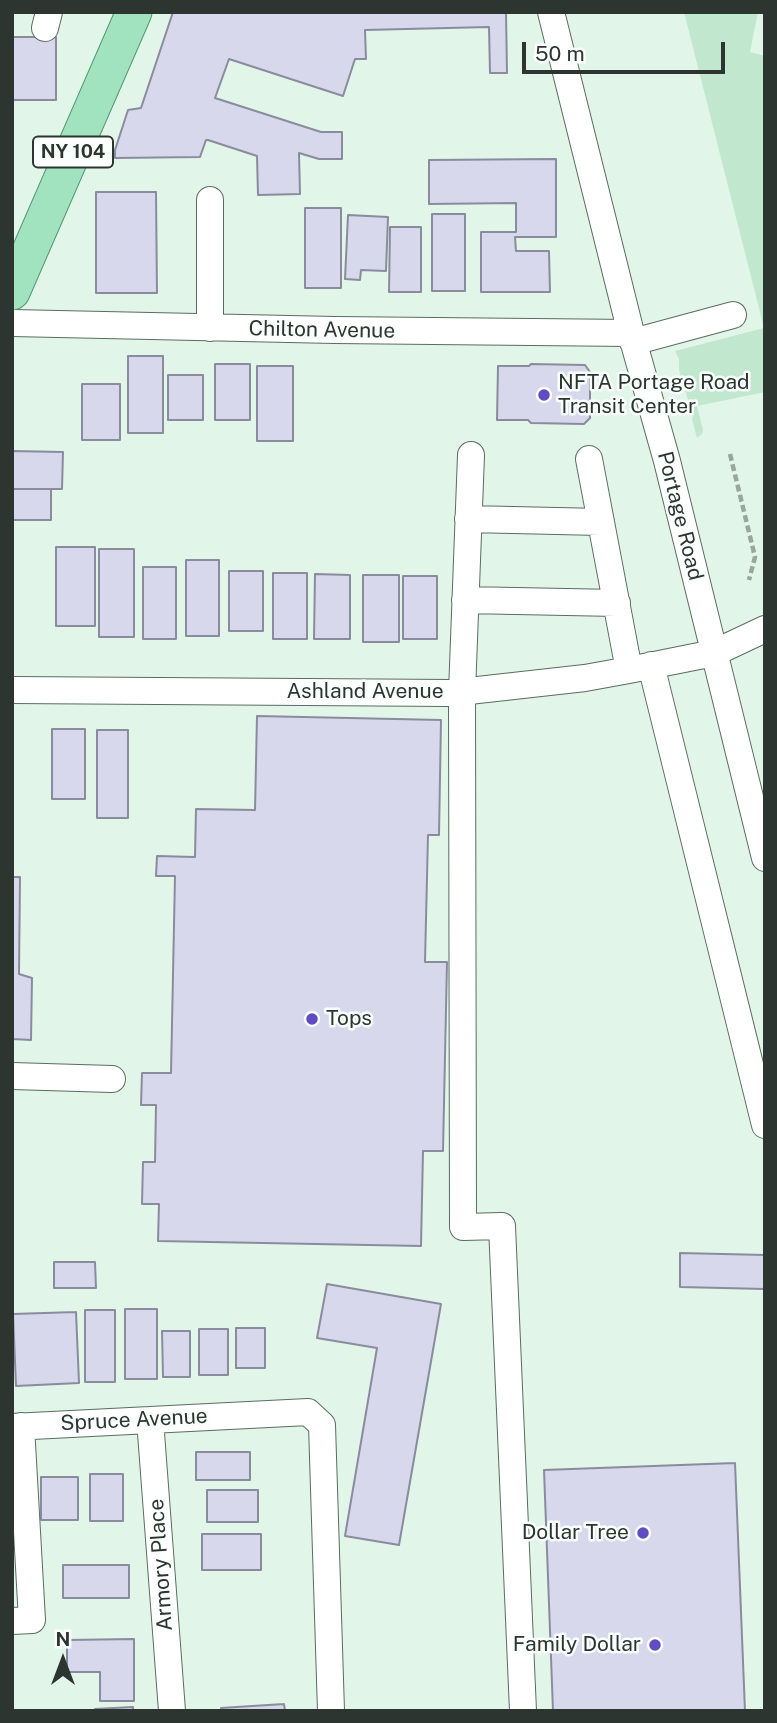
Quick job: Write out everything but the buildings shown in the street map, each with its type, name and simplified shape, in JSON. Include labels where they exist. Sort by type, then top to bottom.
[{"type":"main road","name":"NY 104","points":[[12,292],[134,12]]},
{"type":"street","name":"Portage Road","points":[[551,12],[632,338],[667,461],[765,858]]},
{"type":"street","points":[[210,200],[210,328]]},
{"type":"street","name":"Chilton Avenue","points":[[12,323],[632,338],[733,316]]},
{"type":"street","points":[[471,455],[462,692],[463,1227],[502,1226],[523,1711]]},
{"type":"street","points":[[589,459],[617,603],[640,667],[765,1125]]},
{"type":"street","points":[[468,519],[601,522]]},
{"type":"street","points":[[465,600],[617,603]]},
{"type":"street","name":"Ashland Avenue","points":[[12,690],[462,692],[584,678],[714,653],[765,629]]},
{"type":"street","points":[[12,1076],[112,1079]]},
{"type":"street","name":"Spruce Avenue","points":[[17,1426],[308,1412],[322,1424],[331,1711]]},
{"type":"street","name":"Armory Place","points":[[150,1420],[172,1711]]},
{"type":"street","points":[[12,1621],[32,1620],[17,1426]]},
{"type":"path","points":[[730,454],[755,557],[749,580]]},
{"type":"green space","points":[[684,12],[758,12],[750,52],[765,56],[765,392],[697,406],[703,430],[697,438],[675,351],[764,328]]},
{"type":"place","name":"NFTA Portage Road Transit Center","points":[[544,395]]},
{"type":"place","name":"Tops","points":[[312,1019]]},
{"type":"place","name":"Dollar Tree","points":[[643,1533]]},
{"type":"place","name":"Family Dollar","points":[[655,1645]]}]
